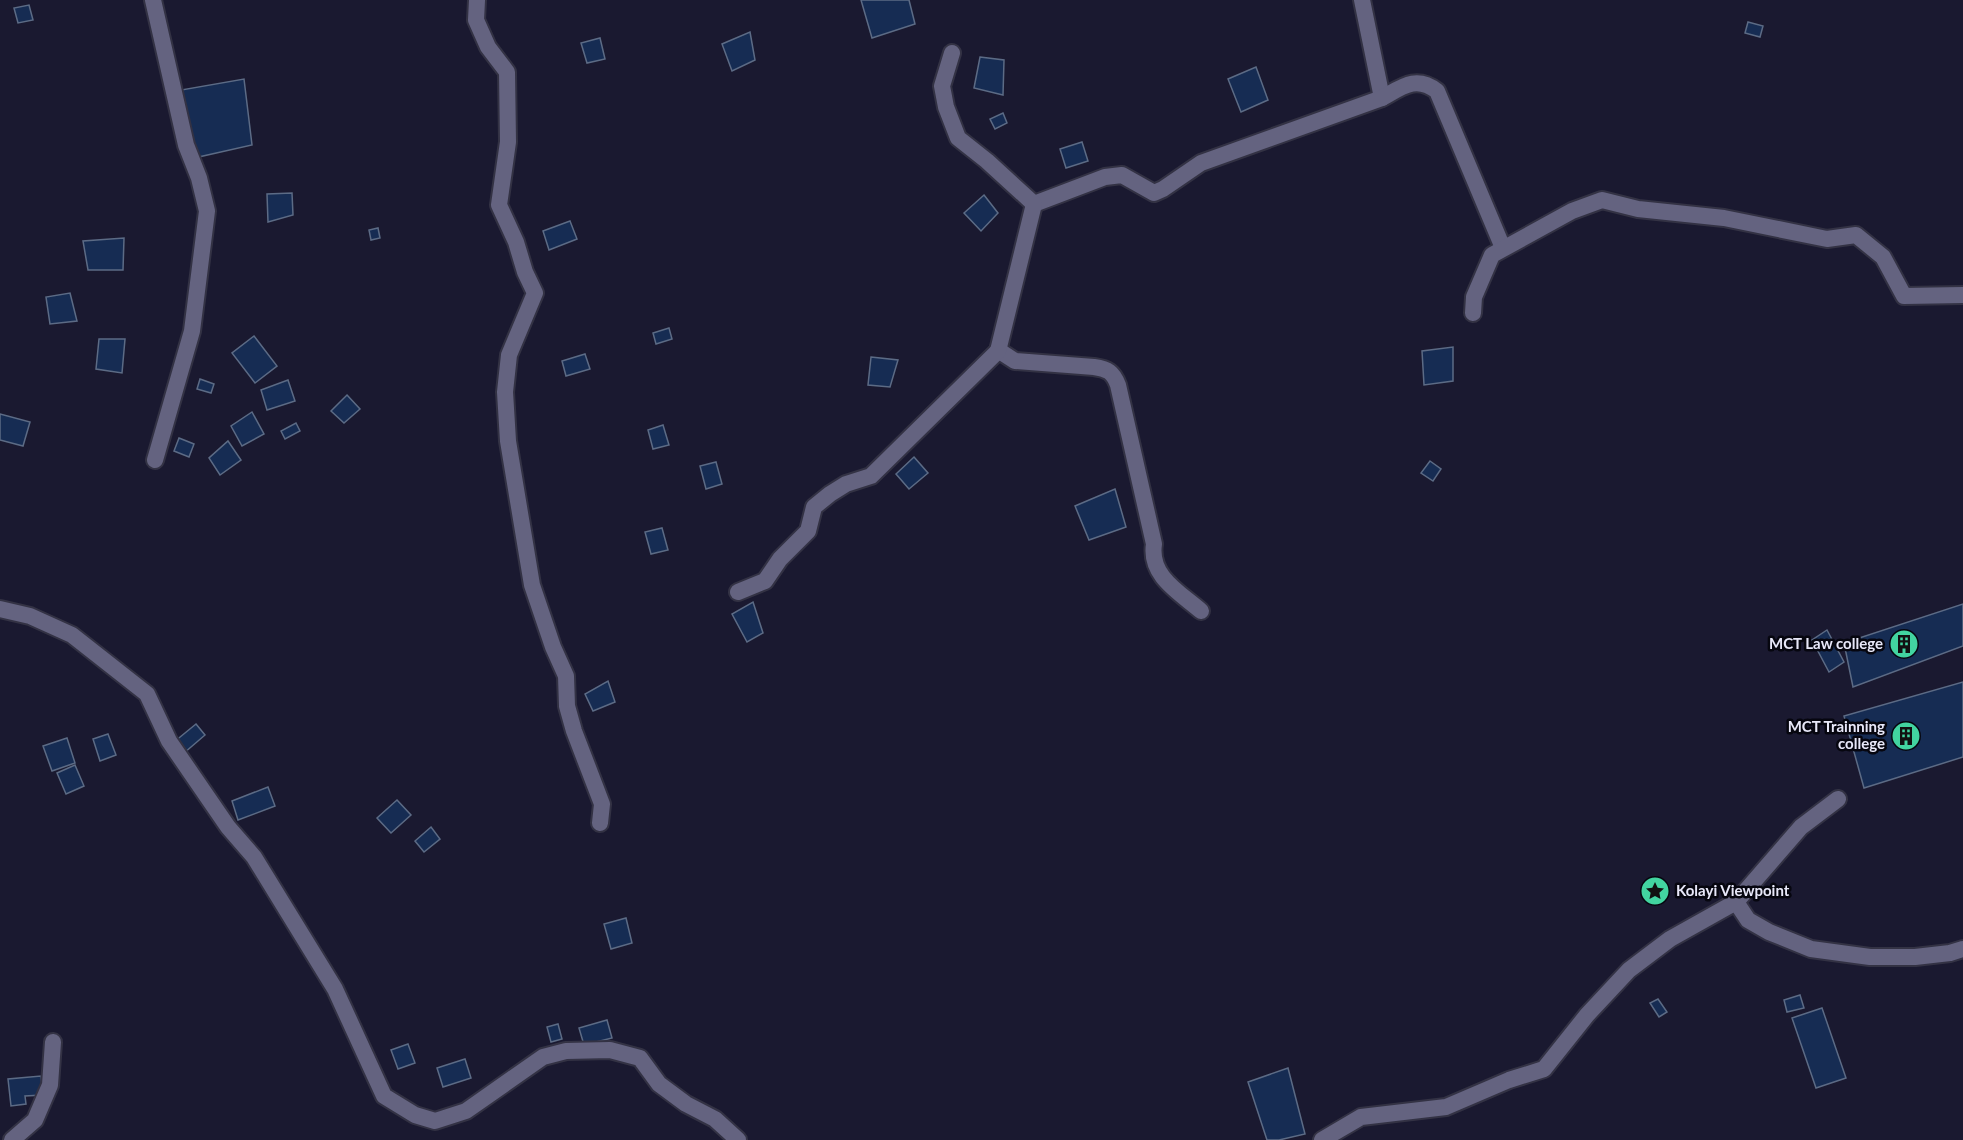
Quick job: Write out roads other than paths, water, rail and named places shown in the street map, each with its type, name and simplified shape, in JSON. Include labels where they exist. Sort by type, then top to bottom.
[{"type":"street","points":[[153,0],[186,146],[199,178],[207,211],[192,331],[155,460]]},
{"type":"street","points":[[477,0],[477,21],[488,47],[507,72],[508,142],[499,205],[535,293],[509,354],[505,392],[512,470],[532,585],[553,647],[566,676],[567,706],[571,723],[602,804],[600,823]]},
{"type":"street","points":[[1362,0],[1382,98]]},
{"type":"street","points":[[952,53],[942,86],[946,107],[958,138],[1034,204]]},
{"type":"street","points":[[1034,204],[1105,177],[1122,175],[1154,193],[1201,163],[1382,98],[1400,88],[1418,82],[1428,84],[1437,91],[1503,248]]},
{"type":"street","points":[[1473,313],[1474,297],[1492,255],[1572,211],[1602,200],[1638,209],[1724,218],[1827,239],[1856,235],[1883,257],[1904,296],[1963,295]]},
{"type":"street","points":[[738,592],[765,581],[780,559],[808,531],[814,507],[846,484],[871,476],[998,350],[1034,204]]},
{"type":"street","points":[[998,350],[1015,361],[1094,367],[1113,373],[1121,396],[1154,544],[1155,567],[1161,577],[1201,611]]},
{"type":"street","points":[[0,609],[30,616],[72,635],[147,694],[169,741],[228,827],[254,857],[335,989],[384,1096],[416,1115],[435,1121],[466,1111],[543,1057],[566,1051],[610,1050],[640,1058],[659,1084],[686,1104],[715,1119],[738,1140]]},
{"type":"street","points":[[1322,1140],[1361,1117],[1446,1107],[1509,1080],[1544,1069],[1587,1015],[1629,970],[1670,939],[1736,902],[1801,827],[1838,799]]},
{"type":"street","points":[[1736,902],[1748,920],[1769,932],[1811,949],[1870,957],[1915,957],[1950,953],[1963,949]]},
{"type":"street","points":[[12,1140],[35,1120],[50,1085],[53,1042]]},
{"type":"place","name":"MCT Law college","points":[[1904,644]]},
{"type":"place","name":"MCT Trainning college","points":[[1906,736]]},
{"type":"place","name":"Kolayi Viewpoint","points":[[1655,891]]}]
